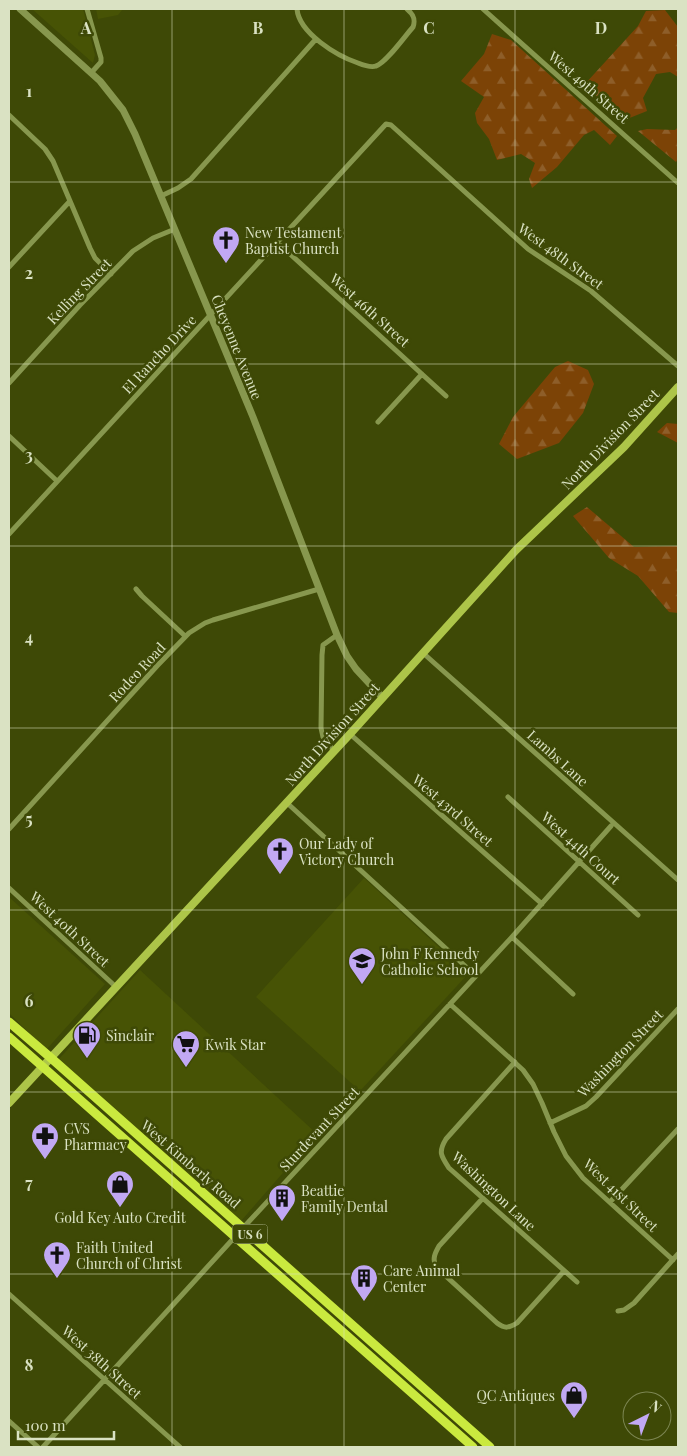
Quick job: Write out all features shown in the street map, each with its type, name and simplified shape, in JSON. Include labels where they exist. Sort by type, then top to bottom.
[{"type":"main road","name":"North Division Street","points":[[9,1103],[350,734],[516,550],[624,447],[678,386]]},
{"type":"main road","name":"West Kimberly Road","points":[[9,1022],[490,1447]]},
{"type":"main road","name":"West Kimberly Road","points":[[9,1037],[472,1447]]},
{"type":"street","points":[[20,9],[91,73],[101,62],[101,58],[87,9]]},
{"type":"street","points":[[297,9],[305,26],[316,39],[341,57],[374,67],[382,64],[413,28],[414,18],[407,9]]},
{"type":"street","name":"West 49th Street","points":[[483,9],[678,183]]},
{"type":"street","points":[[161,196],[178,188],[190,179],[316,39]]},
{"type":"street","name":"Cheyenne Avenue","points":[[91,73],[100,81],[123,110],[135,134],[256,426],[337,635],[347,656],[356,669],[382,697]]},
{"type":"street","points":[[9,115],[45,149],[53,162],[95,258],[111,274]]},
{"type":"street","name":"El Rancho Drive","points":[[9,534],[386,124]]},
{"type":"street","name":"West 48th Street","points":[[386,124],[390,125],[412,144],[528,249],[591,291],[678,366]]},
{"type":"street","points":[[9,268],[70,201]]},
{"type":"street","name":"Kelling Street","points":[[9,383],[80,305],[133,251],[142,244],[175,229]]},
{"type":"street","name":"West 46th Street","points":[[278,243],[446,396]]},
{"type":"street","points":[[378,422],[422,374]]},
{"type":"street","points":[[9,436],[57,481]]},
{"type":"street","name":"Rodeo Road","points":[[9,829],[186,636],[213,620],[320,588]]},
{"type":"street","points":[[136,589],[186,636]]},
{"type":"street","points":[[334,751],[323,737],[321,728],[322,655],[323,645],[337,635]]},
{"type":"street","name":"Lambs Lane","points":[[423,653],[678,880]]},
{"type":"street","name":"West 43rd Street","points":[[350,734],[542,904]]},
{"type":"street","name":"West 44th Court","points":[[508,798],[638,914]]},
{"type":"street","points":[[286,802],[476,976]]},
{"type":"street","name":"Sturdevant Street","points":[[43,1447],[234,1237],[512,937],[611,826]]},
{"type":"street","name":"West 40th Street","points":[[9,888],[116,987]]},
{"type":"street","points":[[512,937],[573,994]]},
{"type":"street","name":"West 41st Street","points":[[450,1004],[524,1070],[533,1084],[566,1156],[583,1178],[673,1260]]},
{"type":"street","name":"Washington Street","points":[[550,1123],[586,1106],[678,1008]]},
{"type":"street","name":"Washington Lane","points":[[515,1062],[446,1139],[442,1146],[441,1156],[449,1168],[577,1282]]},
{"type":"street","points":[[610,1202],[678,1129]]},
{"type":"street","points":[[483,1198],[439,1246],[433,1260],[436,1267],[497,1324],[503,1328],[510,1327],[517,1322],[564,1271]]},
{"type":"street","points":[[618,1311],[634,1304],[678,1254]]},
{"type":"street","name":"West 38th Street","points":[[9,1294],[180,1447]]},
{"type":"street","points":[[9,1421],[38,1447]]},
{"type":"shaded area","points":[[32,9],[83,9],[95,55],[93,63]]},
{"type":"shaded area","points":[[96,9],[123,9],[118,15],[98,19]]},
{"type":"shaded area","name":"John F Kennedy Catholic School","points":[[364,878],[468,974],[360,1091],[256,997]]},
{"type":"shaded area","points":[[9,897],[105,984],[46,1050],[9,1013]]},
{"type":"shaded area","points":[[140,970],[317,1134],[241,1221],[58,1060]]},
{"type":"green space","points":[[665,10],[678,27],[678,77],[670,72],[656,74],[643,98],[647,111],[622,121],[584,85],[638,26],[646,11]]},
{"type":"green space","points":[[492,34],[511,40],[617,136],[610,145],[594,130],[584,135],[557,167],[532,188],[529,179],[535,163],[521,154],[497,160],[489,139],[477,123],[475,113],[484,97],[461,81],[484,54]]},
{"type":"green space","points":[[678,127],[678,159],[676,162],[638,131],[647,129],[675,130]]},
{"type":"green space","points":[[568,361],[588,370],[594,384],[583,413],[559,443],[517,459],[499,444],[513,417],[555,367]]},
{"type":"green space","points":[[667,423],[678,424],[678,443],[657,432]]},
{"type":"green space","points":[[587,507],[634,547],[678,546],[678,613],[669,612],[638,576],[609,558],[573,516]]},
{"type":"place","name":"New Testament Baptist Church","points":[[226,264]]},
{"type":"place","name":"Our Lady of Victory Church","points":[[280,875]]},
{"type":"place","name":"John F Kennedy Catholic School","points":[[362,985]]},
{"type":"place","name":"Sinclair","points":[[87,1059]]},
{"type":"place","name":"Kwik Star","points":[[186,1068]]},
{"type":"place","name":"CVS Pharmacy","points":[[45,1160]]},
{"type":"place","name":"Gold Key Auto Credit","points":[[120,1208]]},
{"type":"place","name":"Beattie Family Dental","points":[[282,1222]]},
{"type":"place","name":"Faith United Church of Christ","points":[[57,1279]]},
{"type":"place","name":"Care Animal Center","points":[[364,1302]]},
{"type":"place","name":"QC Antiques","points":[[574,1419]]}]
